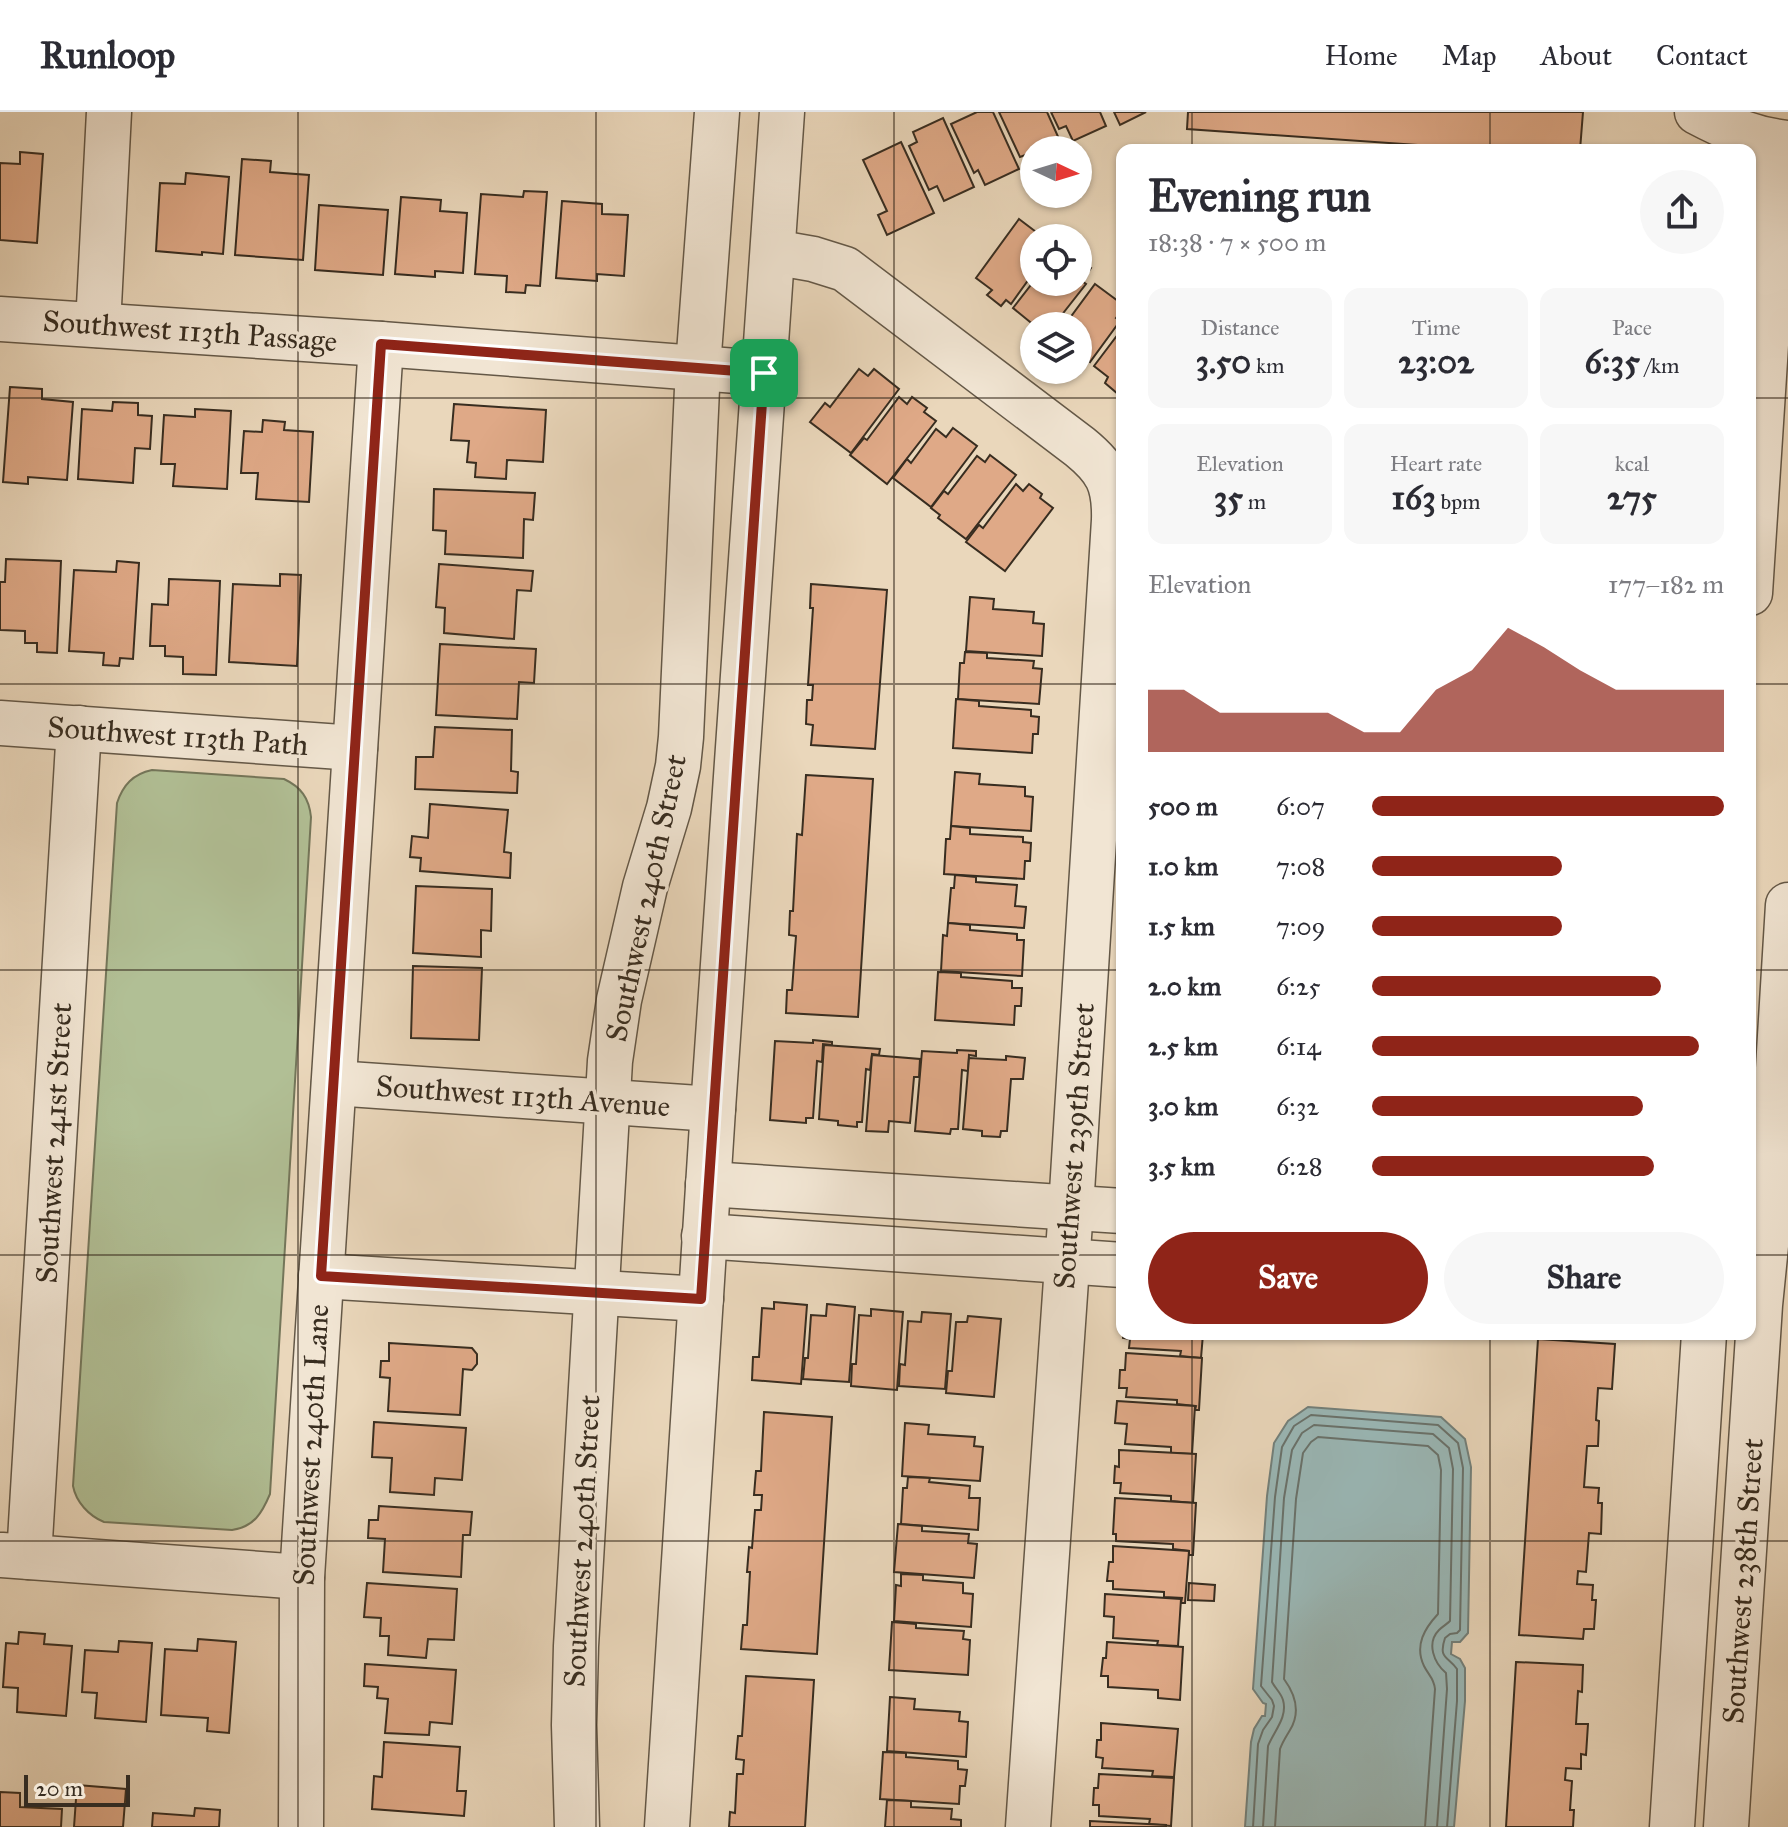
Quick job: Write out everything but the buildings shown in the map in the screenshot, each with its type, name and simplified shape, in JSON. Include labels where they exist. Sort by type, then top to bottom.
[{"type":"street","points":[[98,325],[109,112]]},
{"type":"street","name":"Southwest 240th Street","points":[[577,1827],[574,1725],[576,1646],[610,1061],[619,1000],[645,887],[678,766],[698,367],[717,112]]},
{"type":"street","name":"Southwest 240th Street","points":[[667,1827],[704,1236],[782,112]]},
{"type":"street","points":[[1697,112],[1727,128],[1758,139],[1784,143],[1756,514]]},
{"type":"street","name":"Southwest 239th Street","points":[[773,252],[845,269],[1080,447],[1103,468],[1112,490],[1114,520],[1071,1208],[1028,1827]]},
{"type":"street","name":"Southwest 113th Passage","points":[[0,319],[764,373]]},
{"type":"street","name":"Southwest 240th Lane","points":[[301,1827],[302,1577],[381,344]]},
{"type":"street","name":"Southwest 113th Path","points":[[0,723],[355,748]]},
{"type":"street","name":"Southwest 241st Street","points":[[15,1556],[79,728]]},
{"type":"street","name":"Southwest 238th Street","points":[[1726,1827],[1766,1305],[1788,905]]},
{"type":"street","name":"Southwest 113th Avenue","points":[[334,1083],[713,1109]]},
{"type":"street","points":[[708,1184],[1116,1211]]},
{"type":"street","points":[[704,1236],[1116,1265]]},
{"type":"street","points":[[321,1276],[701,1299]]},
{"type":"street","name":"Southwest 238th Street","points":[[1672,1827],[1704,1340]]},
{"type":"street","points":[[15,1556],[302,1577]]},
{"type":"green space","points":[[152,770],[284,779],[303,794],[311,817],[270,1494],[256,1518],[246,1526],[232,1530],[104,1522],[84,1508],[73,1486],[117,803],[130,781]]},
{"type":"water","points":[[1308,1407],[1441,1417],[1465,1439],[1471,1467],[1468,1633],[1460,1642],[1452,1642],[1451,1654],[1460,1659],[1465,1668],[1454,1827],[1245,1827],[1251,1742],[1254,1729],[1265,1716],[1266,1704],[1253,1689],[1267,1496],[1274,1443],[1288,1421]]},
{"type":"route","points":[[381,344],[764,373],[701,1299],[321,1276],[381,344]]}]
